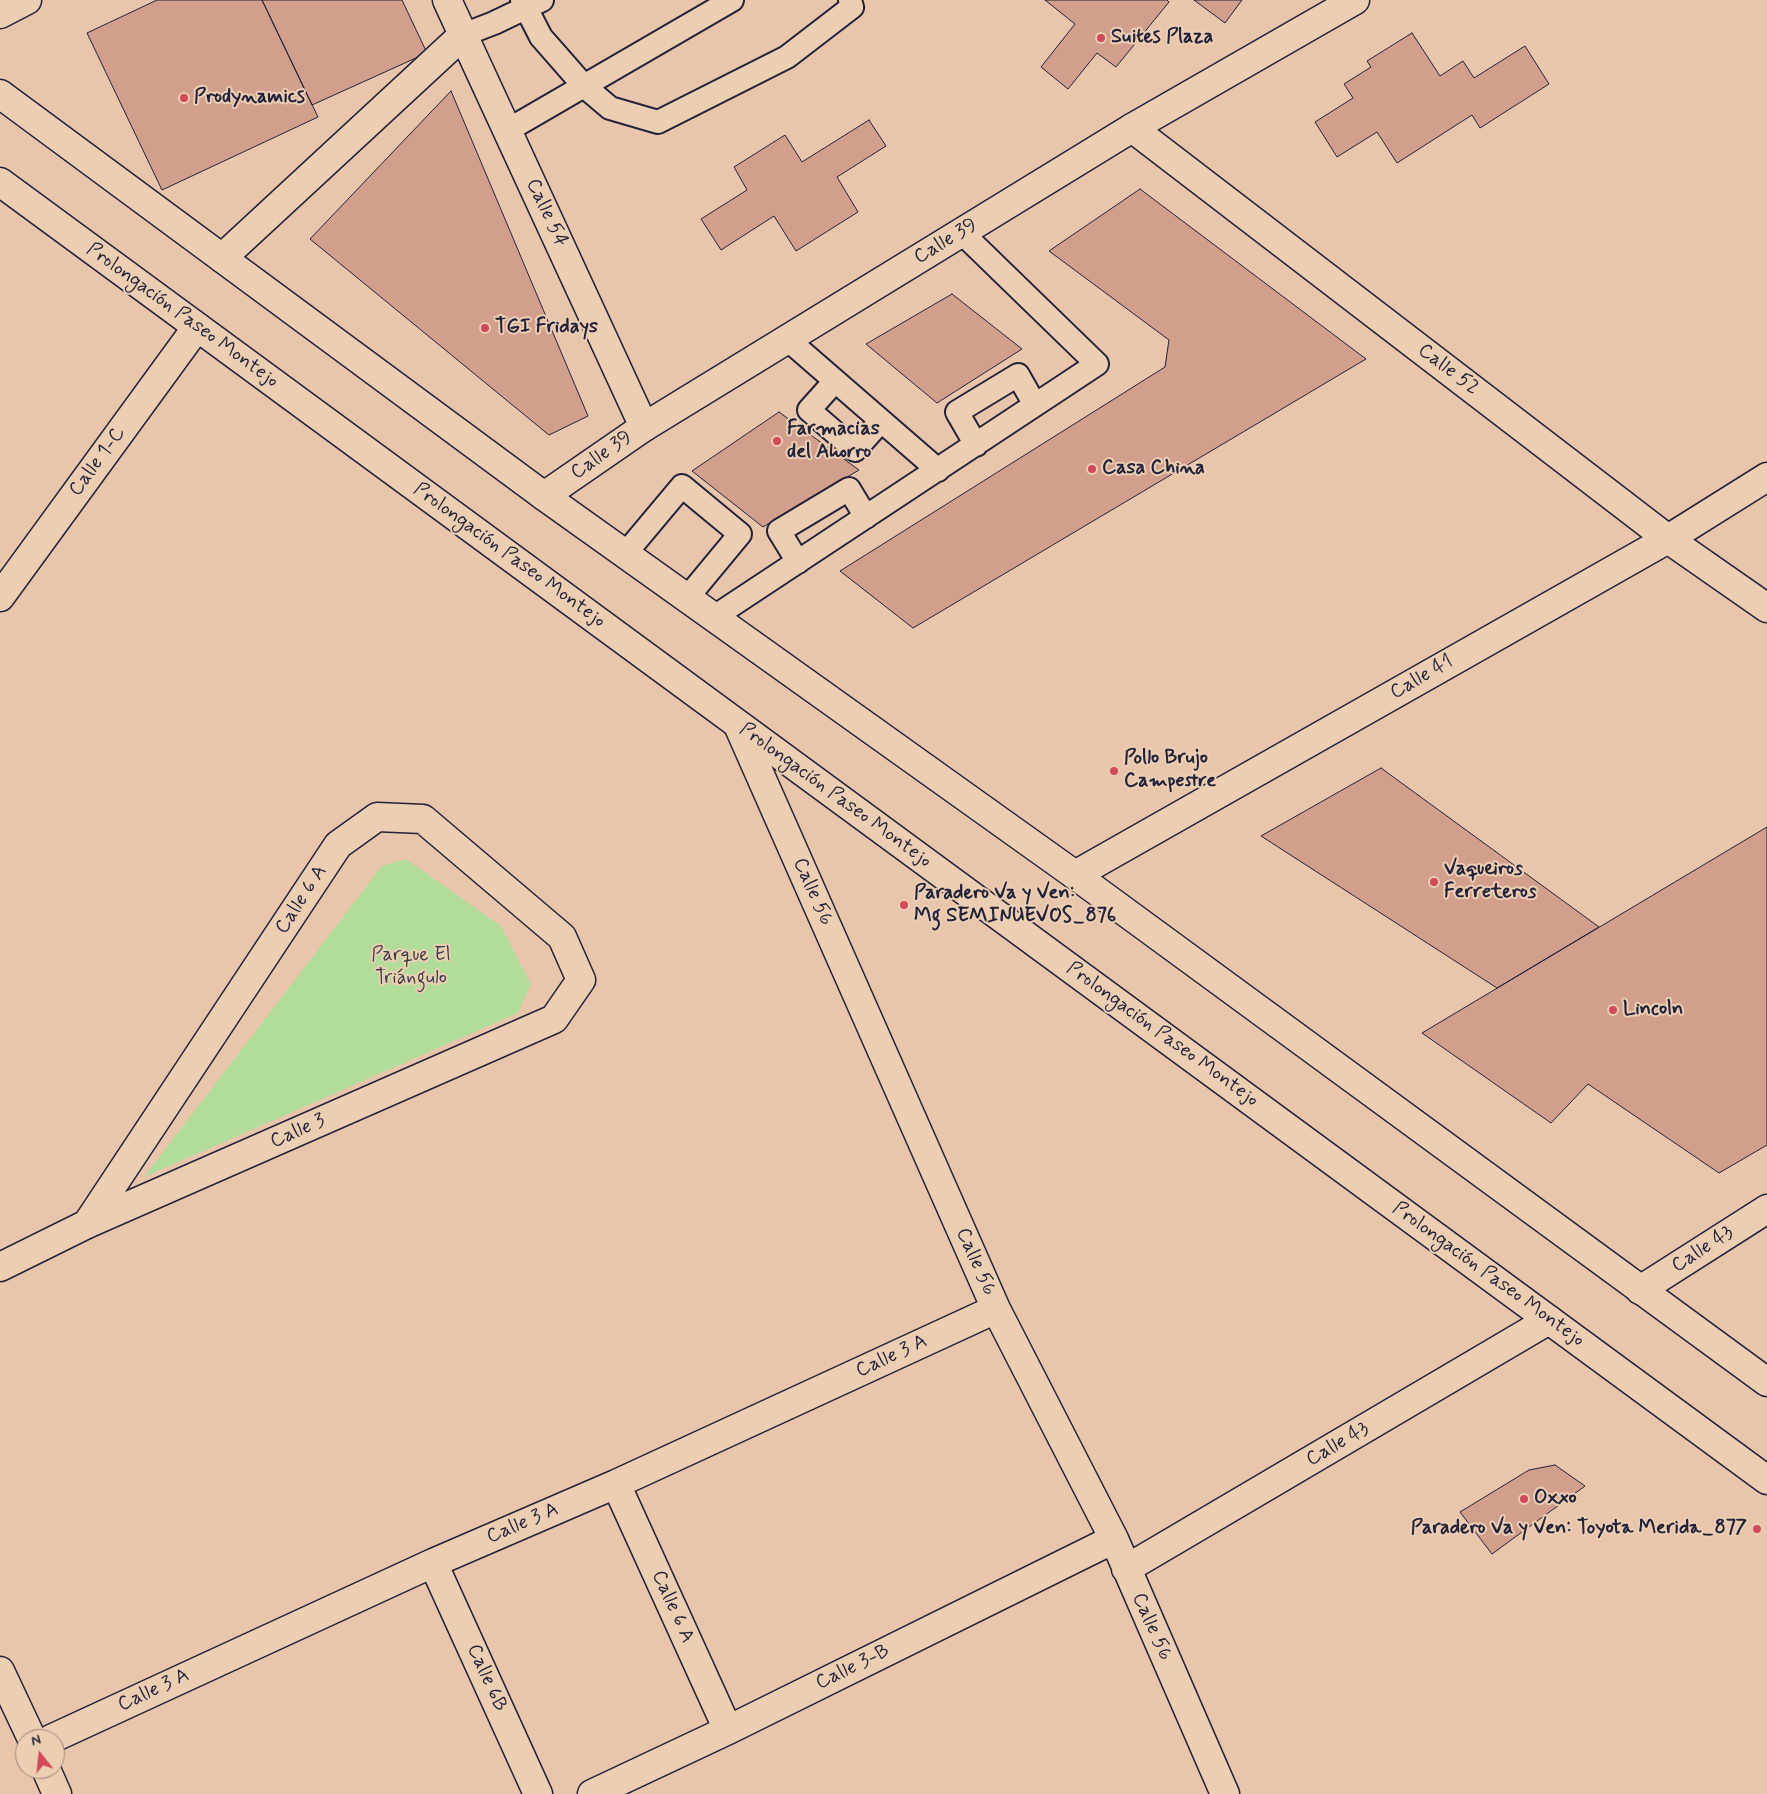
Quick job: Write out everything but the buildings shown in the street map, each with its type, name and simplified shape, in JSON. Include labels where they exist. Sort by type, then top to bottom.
[{"type":"street","points":[[0,14],[27,0]]},
{"type":"street","name":"Calle 54","points":[[447,0],[644,427]]},
{"type":"street","name":"Calle 39","points":[[544,496],[644,427],[961,232],[1132,128],[1355,0]]},
{"type":"street","points":[[222,258],[463,35]]},
{"type":"street","points":[[0,94],[544,496],[1075,875],[1767,1382]]},
{"type":"street","name":"Calle 52","points":[[1132,128],[1668,539],[1767,608]]},
{"type":"street","name":"Prolongación Paseo Montejo","points":[[0,182],[1767,1480]]},
{"type":"street","name":"Calle 1-C","points":[[0,597],[197,327]]},
{"type":"street","name":"Calle 41","points":[[1075,875],[1668,539],[1767,477]]},
{"type":"street","name":"Calle 56","points":[[738,725],[996,1309],[1114,1540],[1224,1794]]},
{"type":"street","name":"Calle 6 A","points":[[87,1224],[338,845],[377,816],[423,819],[562,937],[581,980]]},
{"type":"street","name":"Calle 3","points":[[0,1267],[87,1224],[554,1019],[581,980]]},
{"type":"street","name":"Calle 43","points":[[1640,1290],[1767,1209]]},
{"type":"street","name":"Calle 3 A","points":[[65,1733],[434,1563],[616,1484],[996,1309]]},
{"type":"street","name":"Calle 43","points":[[1126,1569],[1549,1320]]},
{"type":"street","name":"Calle 6 A","points":[[616,1484],[728,1730]]},
{"type":"street","name":"Calle 3-B","points":[[592,1794],[728,1730],[1114,1540]]},
{"type":"street","name":"Calle 6B","points":[[434,1563],[538,1794]]},
{"type":"street","points":[[0,1671],[27,1729]]},
{"type":"street","points":[[50,1779],[57,1794]]},
{"type":"lane","points":[[508,130],[543,112],[732,0]]},
{"type":"lane","points":[[463,35],[530,3],[541,37],[584,86],[610,108],[658,122],[787,57],[852,7],[850,0]]},
{"type":"lane","points":[[714,617],[1097,364],[961,232]]},
{"type":"lane","points":[[787,339],[938,470]]},
{"type":"lane","points":[[976,444],[957,412],[1018,375],[1036,405]]},
{"type":"lane","points":[[835,381],[809,410],[855,450],[881,420]]},
{"type":"lane","points":[[625,554],[682,486],[740,534],[687,598]]},
{"type":"lane","points":[[798,562],[779,531],[849,489],[866,517]]},
{"type":"green space","name":"Parque El Triángulo","points":[[406,859],[501,926],[531,984],[518,1013],[144,1177],[382,866]]},
{"type":"place","name":"Suites Plaza","points":[[1101,38]]},
{"type":"place","name":"Prodynamics","points":[[184,98]]},
{"type":"place","name":"TGI Fridays","points":[[485,328]]},
{"type":"place","name":"Farmacias del Ahorro","points":[[777,441]]},
{"type":"place","name":"Casa China","points":[[1092,469]]},
{"type":"place","name":"Pollo Brujo Campestre","points":[[1114,771]]},
{"type":"place","name":"Vaqueiros Ferreteros","points":[[1434,882]]},
{"type":"place","name":"Paradero Va y Ven: Mg SEMINUEVOS_876","points":[[904,905]]},
{"type":"place","name":"Lincoln","points":[[1613,1010]]},
{"type":"place","name":"Oxxo","points":[[1524,1499]]},
{"type":"place","name":"Paradero Va y Ven: Toyota Merida_877","points":[[1757,1529]]}]
